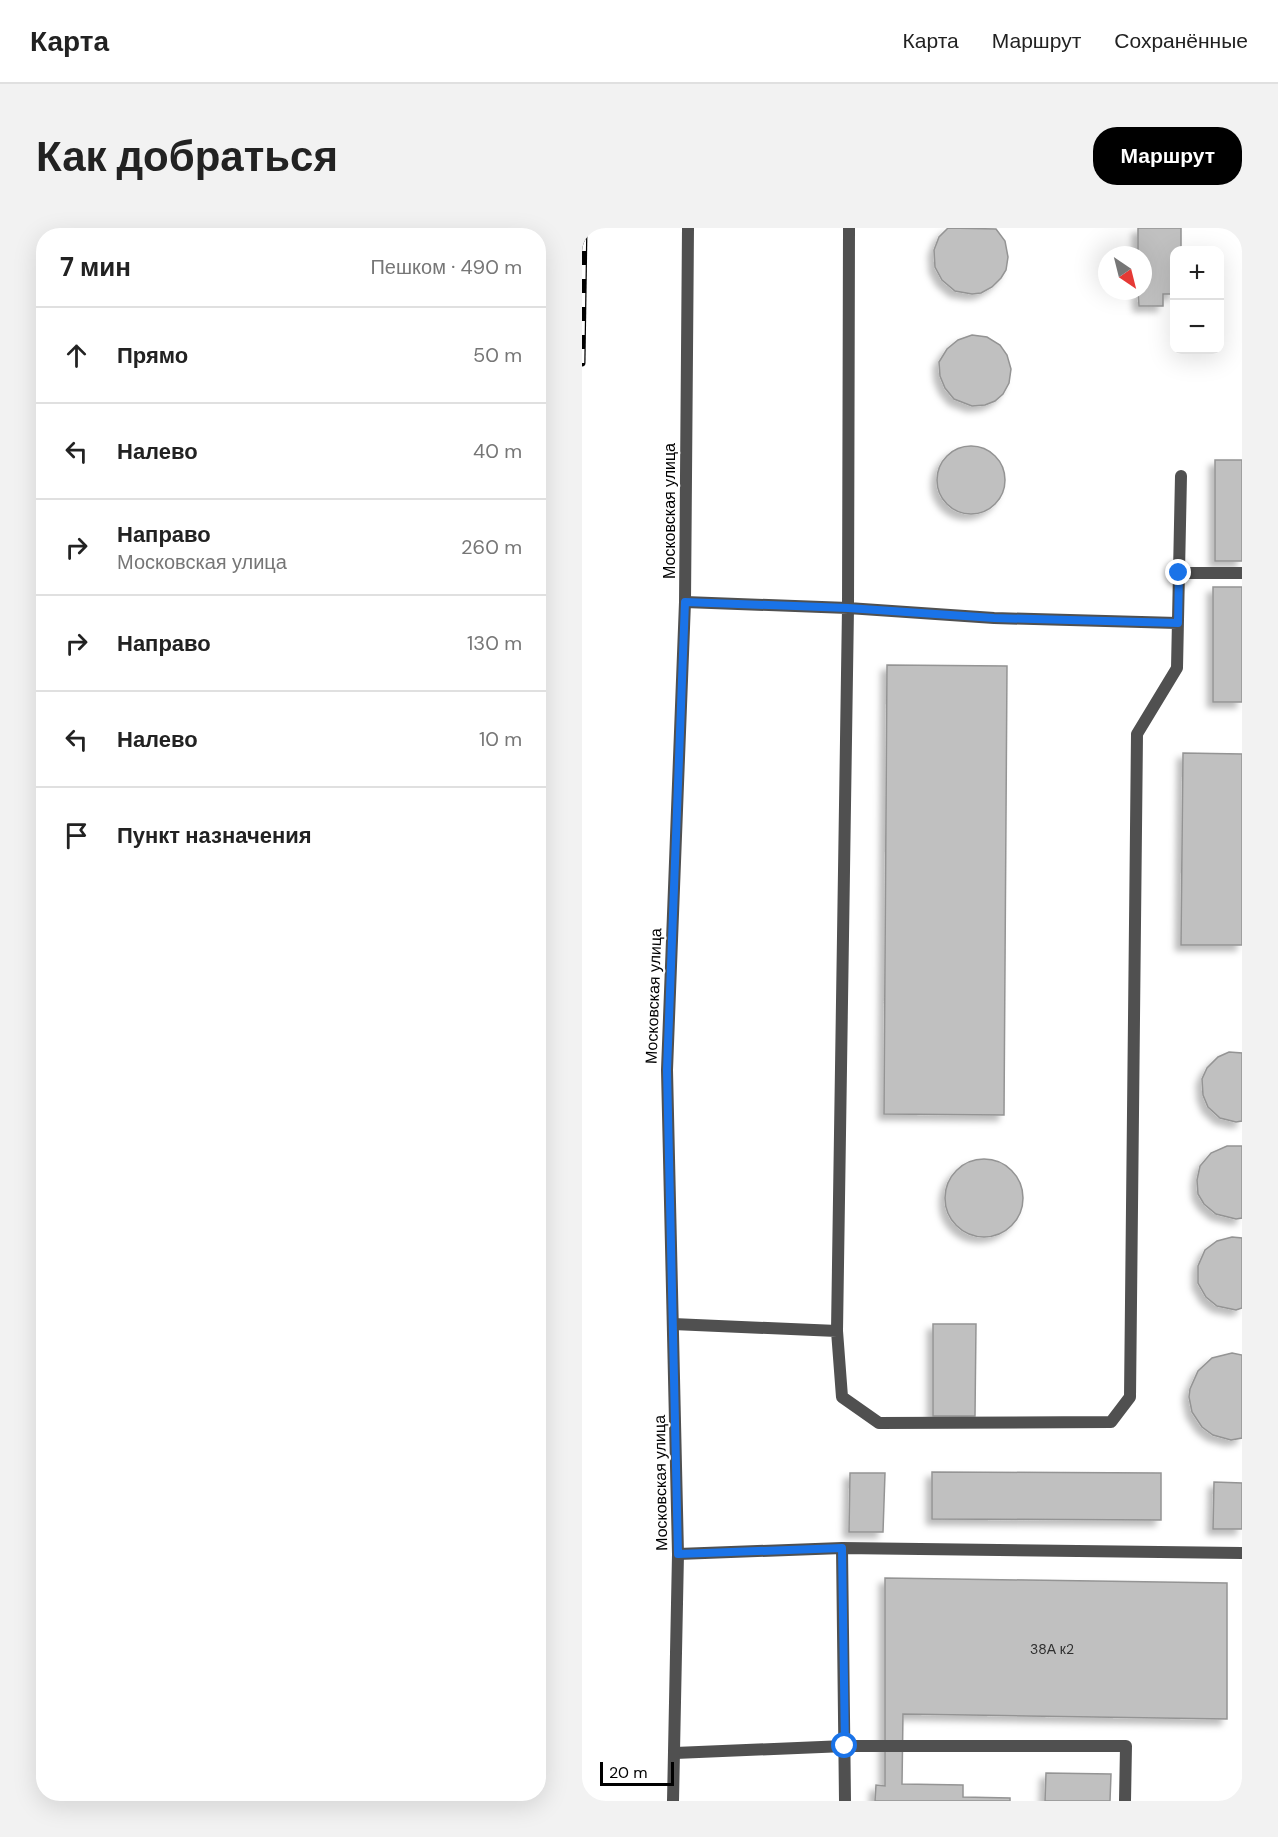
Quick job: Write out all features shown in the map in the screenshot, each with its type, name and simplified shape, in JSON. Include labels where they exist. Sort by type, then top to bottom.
[{"type":"street","name":"Московская улица","points":[[673,1801],[678,1554],[667,1070],[685,602],[688,228]]},
{"type":"street","points":[[849,228],[848,608],[837,1331],[843,1397],[879,1423],[1112,1422],[1130,1397],[1137,734],[1177,668],[1181,476]]},
{"type":"street","points":[[1179,573],[1242,573]]},
{"type":"street","points":[[685,602],[848,608],[994,618],[1178,623]]},
{"type":"street","points":[[673,1324],[837,1331]]},
{"type":"street","points":[[842,1548],[845,1801]]},
{"type":"street","points":[[678,1554],[842,1548],[1242,1553]]},
{"type":"street","points":[[675,1753],[845,1746],[1126,1746],[1125,1801]]},
{"type":"building","points":[[948,228],[996,229],[1005,241],[1008,257],[1006,270],[992,287],[981,293],[972,294],[955,291],[942,280],[935,267],[934,250],[939,237]]},
{"type":"building","points":[[1138,228],[1181,228],[1181,246],[1170,246],[1170,294],[1163,294],[1163,306],[1139,306],[1139,300],[1152,300],[1152,246],[1138,246]]},
{"type":"building","points":[[972,335],[987,337],[1000,345],[1007,355],[1011,369],[1009,383],[1003,394],[995,401],[985,405],[972,406],[954,399],[945,388],[940,376],[939,362],[947,349],[958,340]]},
{"type":"building","points":[[971,446],[984,449],[995,456],[1002,467],[1005,480],[1002,493],[995,504],[984,511],[971,514],[958,511],[947,504],[940,493],[937,480],[940,467],[947,456],[958,449]]},
{"type":"building","points":[[1215,460],[1242,460],[1242,561],[1215,561]]},
{"type":"building","points":[[1213,587],[1242,587],[1242,702],[1213,702]]},
{"type":"building","points":[[887,665],[1007,666],[1004,1115],[884,1114]]},
{"type":"building","points":[[1183,753],[1242,754],[1242,945],[1181,945]]},
{"type":"building","points":[[1229,1052],[1242,1053],[1242,1121],[1236,1122],[1220,1118],[1208,1107],[1203,1095],[1202,1079],[1207,1068],[1218,1057]]},
{"type":"building","points":[[1227,1146],[1242,1146],[1242,1218],[1236,1219],[1216,1214],[1204,1204],[1198,1194],[1197,1180],[1200,1166],[1211,1153]]},
{"type":"building","points":[[976,1159],[992,1159],[1006,1165],[1017,1176],[1023,1190],[1023,1206],[1017,1220],[1006,1231],[992,1237],[976,1237],[962,1231],[951,1220],[945,1206],[945,1190],[951,1176],[962,1165]]},
{"type":"building","points":[[1232,1237],[1242,1238],[1242,1308],[1236,1310],[1217,1306],[1206,1297],[1198,1283],[1198,1266],[1205,1250],[1217,1241]]},
{"type":"building","points":[[933,1324],[976,1324],[975,1416],[933,1416]]},
{"type":"building","points":[[1232,1353],[1242,1355],[1242,1438],[1231,1440],[1213,1435],[1202,1427],[1192,1412],[1189,1397],[1198,1371],[1212,1358]]},
{"type":"building","points":[[932,1472],[1161,1473],[1161,1520],[932,1519]]},
{"type":"building","points":[[850,1473],[885,1473],[883,1532],[849,1532]]},
{"type":"building","points":[[1214,1482],[1242,1483],[1242,1529],[1213,1529]]},
{"type":"building","points":[[885,1578],[1227,1583],[1227,1719],[903,1714],[902,1784],[963,1785],[963,1797],[1010,1798],[1010,1801],[875,1801],[876,1785],[885,1786]]},
{"type":"building","points":[[1046,1773],[1111,1774],[1110,1801],[1045,1801]]},
{"type":"railway","points":[[582,363],[584,228]]},
{"type":"route","points":[[845,1746],[842,1548],[678,1554],[667,1070],[685,602],[848,608],[994,618],[1178,623],[1179,573]]}]
